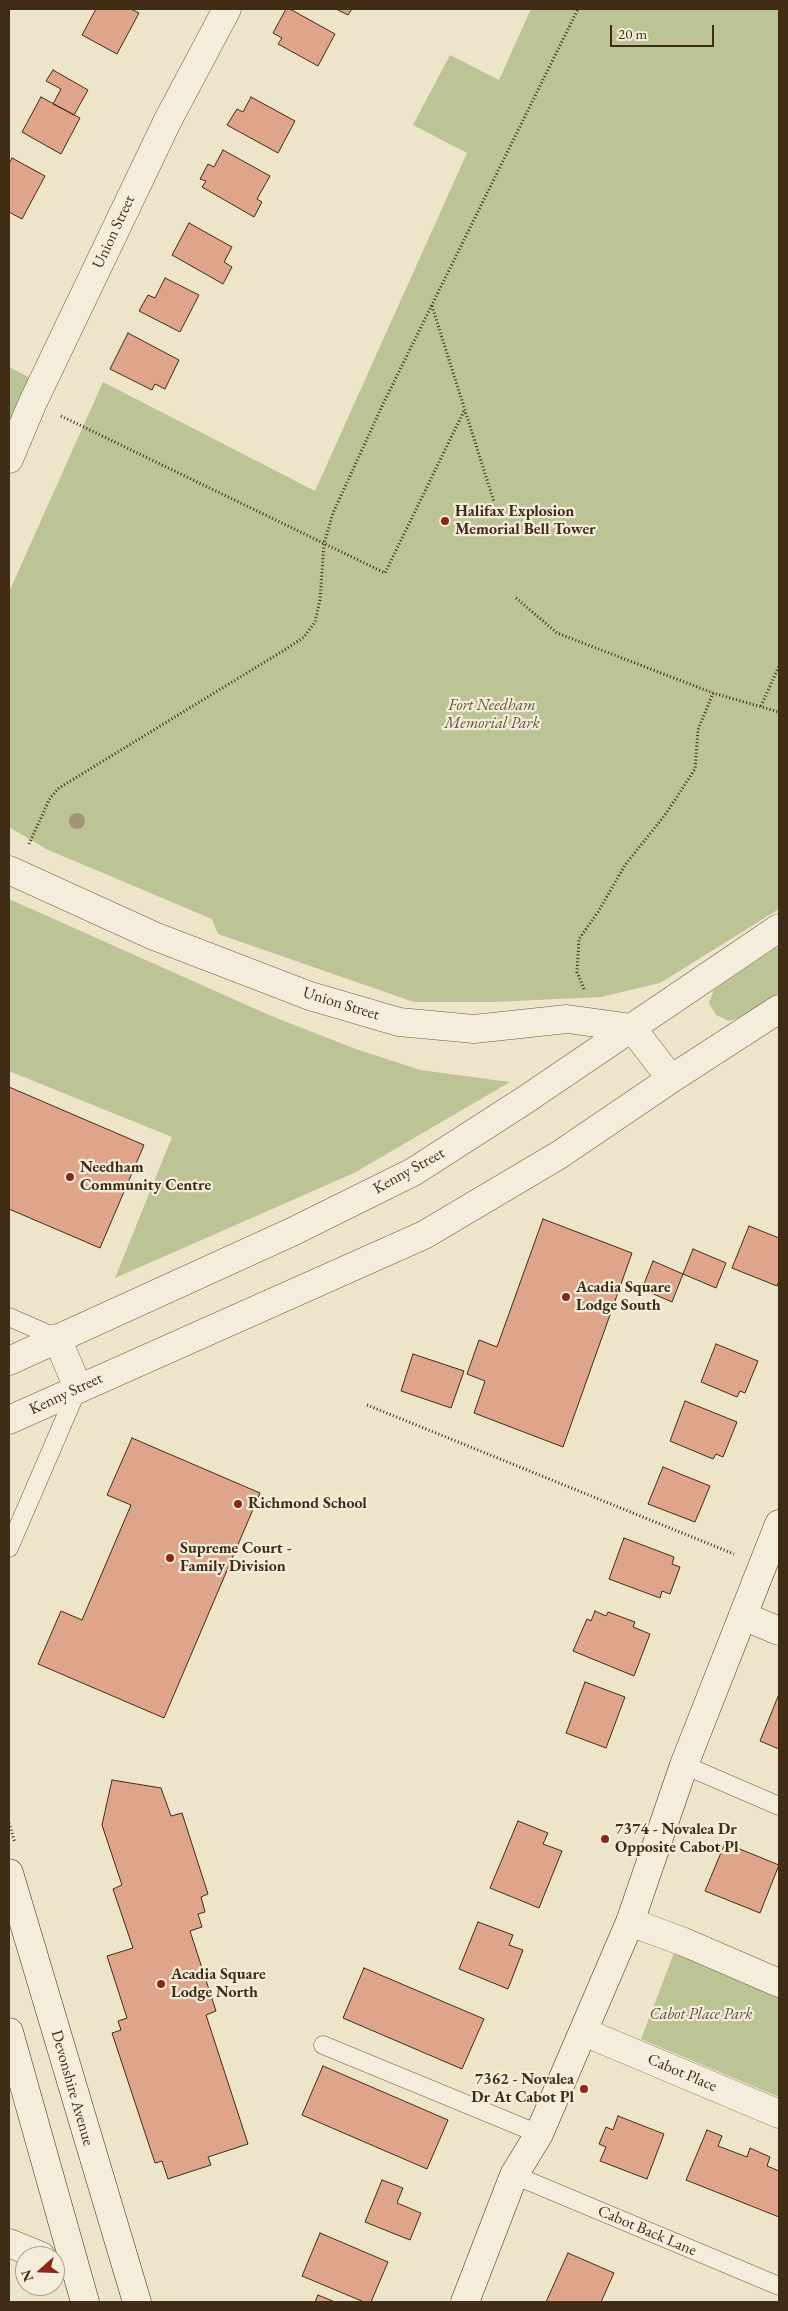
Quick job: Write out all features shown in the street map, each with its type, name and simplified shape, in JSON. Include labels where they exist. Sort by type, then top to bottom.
[{"type":"street","name":"Union Street","points":[[9,459],[33,402],[168,120],[227,9]]},
{"type":"street","name":"Union Street","points":[[12,872],[154,936],[310,996],[399,1022],[474,1030],[567,1019],[632,1028]]},
{"type":"street","name":"Kenny Street","points":[[9,1361],[294,1230],[413,1172],[632,1028],[779,928]]},
{"type":"street","name":"Kenny Street","points":[[9,1420],[424,1235],[560,1155],[671,1079],[779,1009]]},
{"type":"street","points":[[632,1028],[671,1079]]},
{"type":"street","points":[[57,1338],[78,1388]]},
{"type":"street","points":[[465,2302],[514,2175],[539,2134],[630,1922],[684,1764],[779,1524]]},
{"type":"street","points":[[743,1616],[779,1631]]},
{"type":"street","name":"Devonshire Avenue","points":[[9,1873],[137,2302]]},
{"type":"street","points":[[630,1922],[684,1942],[779,1983]]},
{"type":"street","points":[[9,2032],[60,2246]]},
{"type":"street","name":"Cabot Place","points":[[584,2032],[779,2114]]},
{"type":"street","points":[[65,2266],[85,2302]]},
{"type":"lane","points":[[9,1317],[57,1338]]},
{"type":"lane","points":[[9,1548],[78,1388]]},
{"type":"lane","points":[[684,1764],[779,1806]]},
{"type":"lane","points":[[323,2045],[539,2134]]},
{"type":"lane","name":"Cabot Back Lane","points":[[514,2175],[779,2286]]},
{"type":"path","points":[[12,872],[50,798],[59,788],[304,636],[315,622],[324,544],[332,513],[382,404],[578,9]]},
{"type":"path","points":[[431,305],[494,502]]},
{"type":"path","points":[[33,402],[385,573],[465,409]]},
{"type":"path","points":[[516,598],[557,633],[713,693],[779,712]]},
{"type":"path","points":[[760,706],[779,666]]},
{"type":"path","points":[[588,997],[577,972],[579,939],[598,912],[626,865],[665,815],[695,769],[698,730],[713,693]]},
{"type":"path","points":[[367,1405],[763,1566]]},
{"type":"green space","name":"Fort Needham Memorial Park","points":[[531,9],[779,9],[779,909],[660,983],[601,997],[494,1002],[414,1002],[218,934],[212,919],[46,849],[9,827],[9,592],[103,382],[315,491],[467,153],[413,125],[450,55],[499,80]]},
{"type":"green space","points":[[9,367],[30,378],[9,430]]},
{"type":"green space","points":[[9,899],[269,1015],[353,1048],[420,1070],[510,1082],[354,1173],[115,1278],[172,1137],[9,1071]]},
{"type":"green space","points":[[779,946],[779,993],[750,1014],[729,1021],[716,1015],[709,1003],[714,990]]},
{"type":"green space","name":"Cabot Place Park","points":[[674,1953],[779,1997],[779,2097],[641,2039]]},
{"type":"building","points":[[96,9],[131,9],[139,13],[117,54],[82,35]]},
{"type":"building","points":[[286,9],[290,9],[335,34],[318,66],[278,44],[282,38],[273,33]]},
{"type":"building","points":[[336,9],[352,9],[348,15]]},
{"type":"building","points":[[53,70],[88,90],[74,115],[53,104],[61,89],[46,81]]},
{"type":"building","points":[[41,97],[80,118],[61,154],[22,132]]},
{"type":"building","points":[[251,97],[295,121],[278,153],[227,125],[237,109],[243,112]]},
{"type":"building","points":[[223,150],[270,176],[257,199],[262,202],[254,217],[202,187],[206,181],[200,179],[208,164],[214,167]]},
{"type":"building","points":[[12,158],[45,176],[22,219],[9,212],[9,164]]},
{"type":"building","points":[[189,223],[232,247],[224,262],[232,267],[223,284],[172,255]]},
{"type":"building","points":[[165,278],[199,295],[180,332],[139,311],[148,295],[155,298]]},
{"type":"building","points":[[128,333],[179,360],[165,389],[155,384],[152,390],[110,369]]},
{"type":"building","name":"Needham Community Centre","points":[[9,1087],[144,1145],[100,1248],[9,1209]]},
{"type":"building","name":"Acadia Square Lodge South","points":[[543,1219],[632,1253],[563,1447],[474,1413],[485,1381],[467,1374],[479,1340],[497,1347]]},
{"type":"building","points":[[749,1226],[779,1238],[779,1281],[777,1286],[732,1268]]},
{"type":"building","points":[[693,1249],[726,1263],[716,1288],[683,1274]]},
{"type":"building","points":[[653,1261],[683,1274],[672,1302],[642,1289]]},
{"type":"building","points":[[716,1344],[758,1361],[745,1393],[740,1391],[737,1397],[701,1382]]},
{"type":"building","points":[[413,1354],[464,1371],[451,1408],[401,1391]]},
{"type":"building","points":[[685,1401],[737,1422],[723,1457],[716,1454],[713,1459],[670,1441]]},
{"type":"building","name":"Supreme Court - Family Division","points":[[132,1438],[260,1493],[164,1718],[38,1664],[61,1611],[82,1620],[131,1505],[107,1495]]},
{"type":"building","points":[[663,1467],[710,1486],[695,1522],[648,1504]]},
{"type":"building","points":[[624,1538],[674,1557],[672,1564],[680,1567],[670,1594],[662,1591],[660,1598],[609,1579]]},
{"type":"building","points":[[595,1611],[606,1616],[608,1612],[635,1622],[633,1627],[650,1634],[634,1676],[573,1651],[587,1619],[591,1621]]},
{"type":"building","points":[[585,1682],[625,1697],[606,1748],[566,1733]]},
{"type":"building","points":[[779,1694],[779,1749],[760,1741]]},
{"type":"building","name":"Acadia Square Lodge North","points":[[112,1780],[161,1788],[171,1816],[182,1813],[208,1894],[201,1897],[205,1912],[198,1914],[202,1927],[190,1931],[216,2011],[206,2015],[248,2144],[208,2157],[211,2165],[168,2179],[162,2161],[155,2163],[112,2033],[121,2030],[118,2021],[127,2018],[107,1956],[133,1948],[113,1889],[122,1885],[102,1825]]},
{"type":"building","points":[[518,1821],[548,1833],[543,1844],[562,1851],[539,1908],[490,1888]]},
{"type":"building","points":[[725,1843],[779,1865],[760,1913],[705,1891]]},
{"type":"building","points":[[478,1922],[513,1935],[509,1945],[523,1950],[508,1989],[459,1969]]},
{"type":"building","points":[[364,1968],[484,2019],[462,2069],[343,2018]]},
{"type":"building","points":[[323,2066],[448,2120],[427,2169],[302,2115]]},
{"type":"building","points":[[618,2116],[664,2134],[647,2179],[600,2161],[606,2147],[599,2144],[606,2127],[613,2130]]},
{"type":"building","points":[[707,2130],[722,2136],[718,2146],[747,2157],[750,2148],[770,2157],[767,2166],[779,2171],[779,2217],[686,2180]]},
{"type":"building","points":[[382,2180],[403,2188],[397,2203],[421,2213],[410,2240],[365,2222]]},
{"type":"building","points":[[320,2233],[388,2262],[371,2302],[364,2302],[302,2276]]},
{"type":"building","points":[[568,2253],[614,2273],[601,2302],[546,2302]]},
{"type":"building","points":[[318,2295],[335,2302],[315,2302]]},
{"type":"place","name":"Halifax Explosion Memorial Bell Tower","points":[[445,521]]},
{"type":"place","name":"Needham Community Centre","points":[[70,1177]]},
{"type":"place","name":"Acadia Square Lodge South","points":[[566,1297]]},
{"type":"place","name":"Richmond School","points":[[238,1504]]},
{"type":"place","name":"Supreme Court - Family Division","points":[[170,1558]]},
{"type":"place","name":"7374 - Novalea Dr Opposite Cabot Pl","points":[[605,1839]]},
{"type":"place","name":"Acadia Square Lodge North","points":[[161,1984]]},
{"type":"place","name":"7362 - Novalea Dr At Cabot Pl","points":[[584,2089]]}]
